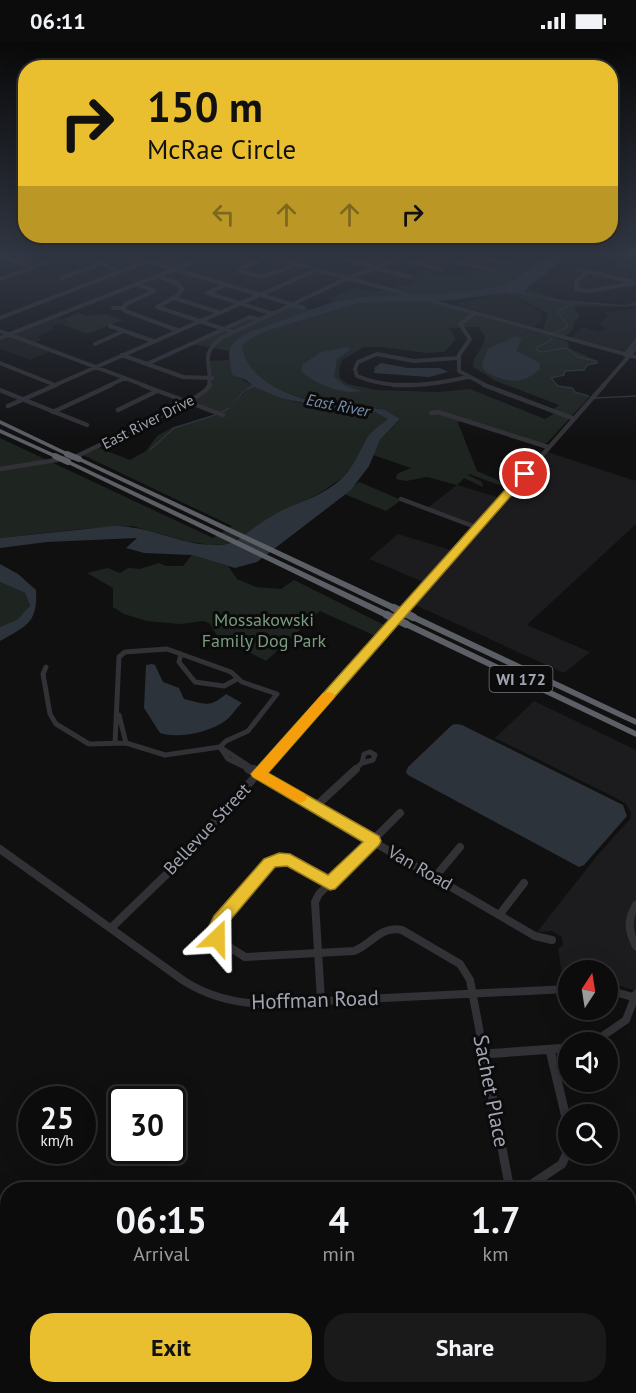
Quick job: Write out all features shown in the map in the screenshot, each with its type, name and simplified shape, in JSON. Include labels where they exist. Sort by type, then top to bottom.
[{"type":"highway","name":"WI 172","points":[[0,422],[636,722]]},
{"type":"highway","name":"WI 172","points":[[0,431],[636,734]]},
{"type":"street","points":[[0,338],[57,316]]},
{"type":"street","points":[[136,316],[177,330]]},
{"type":"street","points":[[183,316],[233,332]]},
{"type":"street","points":[[8,406],[209,316]]},
{"type":"street","points":[[250,316],[260,320]]},
{"type":"street","points":[[147,364],[250,316]]},
{"type":"street","name":"East River Drive","points":[[0,469],[75,457],[189,402],[208,389],[212,378],[207,358],[209,350],[221,338],[269,316]]},
{"type":"street","points":[[472,316],[460,325],[470,340],[458,358],[458,370],[499,392],[572,418]]},
{"type":"street","points":[[483,316],[636,358]]},
{"type":"street","points":[[110,326],[153,341]]},
{"type":"street","points":[[0,331],[223,415]]},
{"type":"street","points":[[95,344],[125,331]]},
{"type":"street","name":"Bellevue Street","points":[[111,927],[171,870],[259,774],[478,528],[609,377],[636,341]]},
{"type":"street","name":"Bellevue Street","points":[[626,356],[636,348]]},
{"type":"street","points":[[458,358],[411,360],[374,354],[358,362],[356,371],[357,376],[366,380],[407,384],[439,384],[468,377]]},
{"type":"street","points":[[122,355],[187,378],[212,378]]},
{"type":"street","points":[[0,363],[55,385]]},
{"type":"street","points":[[53,412],[125,378]]},
{"type":"street","points":[[0,390],[87,425]]},
{"type":"street","points":[[118,410],[157,391]]},
{"type":"street","points":[[431,412],[438,412],[548,447]]},
{"type":"street","points":[[401,499],[478,528]]},
{"type":"street","points":[[46,667],[43,674],[46,705],[56,724],[92,746],[126,743],[165,755],[220,747],[226,741],[248,731],[277,694],[237,679],[231,672],[160,648],[121,654],[115,743]]},
{"type":"street","points":[[181,654],[179,662],[195,682],[224,686],[237,679]]},
{"type":"street","points":[[118,714],[126,743]]},
{"type":"street","name":"Van Road","points":[[220,747],[228,759],[259,774],[535,936],[552,940]]},
{"type":"street","points":[[315,807],[362,763]]},
{"type":"street","points":[[321,1000],[315,902],[400,813]]},
{"type":"street","points":[[435,877],[460,847]]},
{"type":"street","name":"Hoffman Road","points":[[0,849],[190,986],[215,997],[252,1004],[558,989]]},
{"type":"street","name":"Sachet Place","points":[[330,884],[294,862],[286,859],[272,861],[264,867],[220,921],[216,930],[220,943],[245,957],[319,953],[359,950],[382,931],[402,930],[460,964],[468,974],[508,1182]]},
{"type":"street","points":[[500,914],[524,883]]},
{"type":"street","points":[[636,905],[628,922],[629,933],[636,946]]},
{"type":"street","points":[[609,1032],[626,1020],[636,996],[618,992]]},
{"type":"street","points":[[484,1054],[558,1049]]},
{"type":"street","points":[[550,1050],[563,1104]]},
{"type":"street","points":[[535,1182],[562,1164]]},
{"type":"shaded area","points":[[55,316],[69,321],[52,326],[55,328],[38,337],[43,339],[34,343],[52,351],[30,360],[0,349],[0,338]]},
{"type":"shaded area","points":[[294,316],[316,316],[267,331],[242,346],[254,371],[277,388],[305,399],[333,405],[369,407],[383,410],[400,419],[380,440],[369,466],[351,490],[257,562],[235,568],[192,555],[144,553],[126,548],[137,538],[47,542],[0,548],[0,538],[114,526],[140,529],[188,542],[221,545],[236,540],[289,507],[326,491],[341,479],[356,460],[369,435],[388,419],[375,412],[346,412],[281,398],[254,387],[245,391],[229,408],[242,392],[252,385],[232,375],[229,360],[232,345],[249,332]]},
{"type":"shaded area","points":[[495,316],[543,316],[540,323],[533,327]]},
{"type":"shaded area","points":[[608,316],[636,316],[636,340],[626,351],[569,339],[583,327],[600,332],[606,328],[600,326],[602,324],[600,323]]},
{"type":"shaded area","points":[[515,336],[522,338],[516,351],[540,363],[540,369],[526,378],[512,381],[498,378],[484,370],[482,363],[488,349]]},
{"type":"shaded area","points":[[348,347],[350,350],[337,359],[334,377],[346,386],[361,391],[338,390],[329,387],[313,380],[301,371],[303,364],[321,352]]},
{"type":"shaded area","points":[[381,363],[408,368],[440,368],[448,372],[429,377],[374,373],[375,367]]},
{"type":"shaded area","points":[[544,451],[636,481],[636,524],[527,625],[590,652],[564,673],[411,603],[428,584],[369,559],[398,534],[457,552],[478,529],[426,509],[457,485],[504,499]]},
{"type":"shaded area","points":[[0,564],[18,574],[36,590],[36,601],[35,610],[28,622],[0,641],[0,627],[18,619],[30,606],[25,593],[0,582]]},
{"type":"shaded area","points":[[146,665],[155,665],[163,682],[179,688],[184,699],[207,704],[226,694],[242,703],[227,719],[211,728],[185,735],[160,733],[144,708]]},
{"type":"shaded area","points":[[534,701],[636,750],[636,991],[618,985],[618,960],[560,960],[558,949],[563,945],[562,937],[552,931],[537,932],[596,857],[630,819],[631,813],[626,804],[495,738]]},
{"type":"shaded area","points":[[456,724],[623,805],[627,816],[584,865],[579,867],[408,775],[406,772],[408,767],[452,725]]},
{"type":"green space","points":[[70,316],[110,316],[123,320],[88,334],[61,324],[68,321],[63,319]]},
{"type":"green space","points":[[271,316],[295,316],[249,332],[236,340],[229,351],[192,344],[250,318],[260,321]]},
{"type":"green space","points":[[316,316],[479,316],[568,342],[569,348],[599,362],[587,366],[584,370],[565,371],[564,375],[551,378],[558,386],[572,388],[575,392],[590,396],[547,443],[542,444],[460,418],[458,423],[477,471],[512,486],[510,489],[469,474],[482,482],[483,487],[464,478],[457,485],[427,477],[406,481],[396,479],[397,474],[411,468],[373,455],[380,440],[400,420],[388,412],[388,419],[368,437],[353,465],[342,478],[320,493],[270,517],[248,533],[227,544],[210,545],[186,541],[132,526],[0,538],[0,438],[213,538],[232,526],[83,455],[99,448],[130,460],[146,451],[157,436],[173,427],[215,415],[187,403],[211,385],[212,378],[207,361],[229,360],[232,374],[252,385],[246,390],[254,387],[296,402],[346,412],[375,412],[379,408],[319,402],[279,389],[262,378],[249,364],[242,346],[252,338]],"holes":[[[478,327],[485,337],[473,367],[496,381],[559,405],[551,411],[555,413],[545,419],[470,389],[438,392],[376,390],[348,384],[340,378],[339,369],[342,360],[364,347],[426,353],[444,352],[456,339],[449,328]]]},
{"type":"green space","points":[[547,316],[579,316],[573,324],[573,330],[566,336],[543,329]]},
{"type":"green space","points":[[359,482],[400,501],[386,511],[344,494]]},
{"type":"green space","name":"Mossakowski Family Dog Park","points":[[192,555],[228,566],[237,579],[256,587],[281,589],[294,580],[388,627],[378,637],[320,611],[266,661],[217,635],[209,623],[203,621],[180,624],[147,621],[124,614],[113,607],[113,588],[87,573],[108,568],[120,573],[128,568],[140,569],[159,563],[166,566],[183,566]]},
{"type":"green space","points":[[0,582],[25,593],[30,607],[18,619],[0,627]]},
{"type":"waterway","points":[[555,333],[566,328],[567,324],[560,316]]},
{"type":"waterway","points":[[550,337],[552,340],[536,348],[537,350],[542,352],[566,348],[578,357],[596,361],[597,363],[587,365],[584,370],[565,371],[564,375],[551,378],[558,386],[572,388],[575,392],[588,396]]},
{"type":"waterway","points":[[595,398],[636,396]]},
{"type":"waterway","points":[[222,412],[229,408]]},
{"type":"waterway","points":[[150,450],[174,428],[215,415]]},
{"type":"slow traffic","points":[[300,798],[259,774],[328,696]]},
{"type":"route","points":[[217,938],[217,925],[269,863],[276,860],[290,860],[330,884],[373,841],[259,774],[525,474]]},
{"type":"water label","name":"East River","points":[[338,405]]}]
